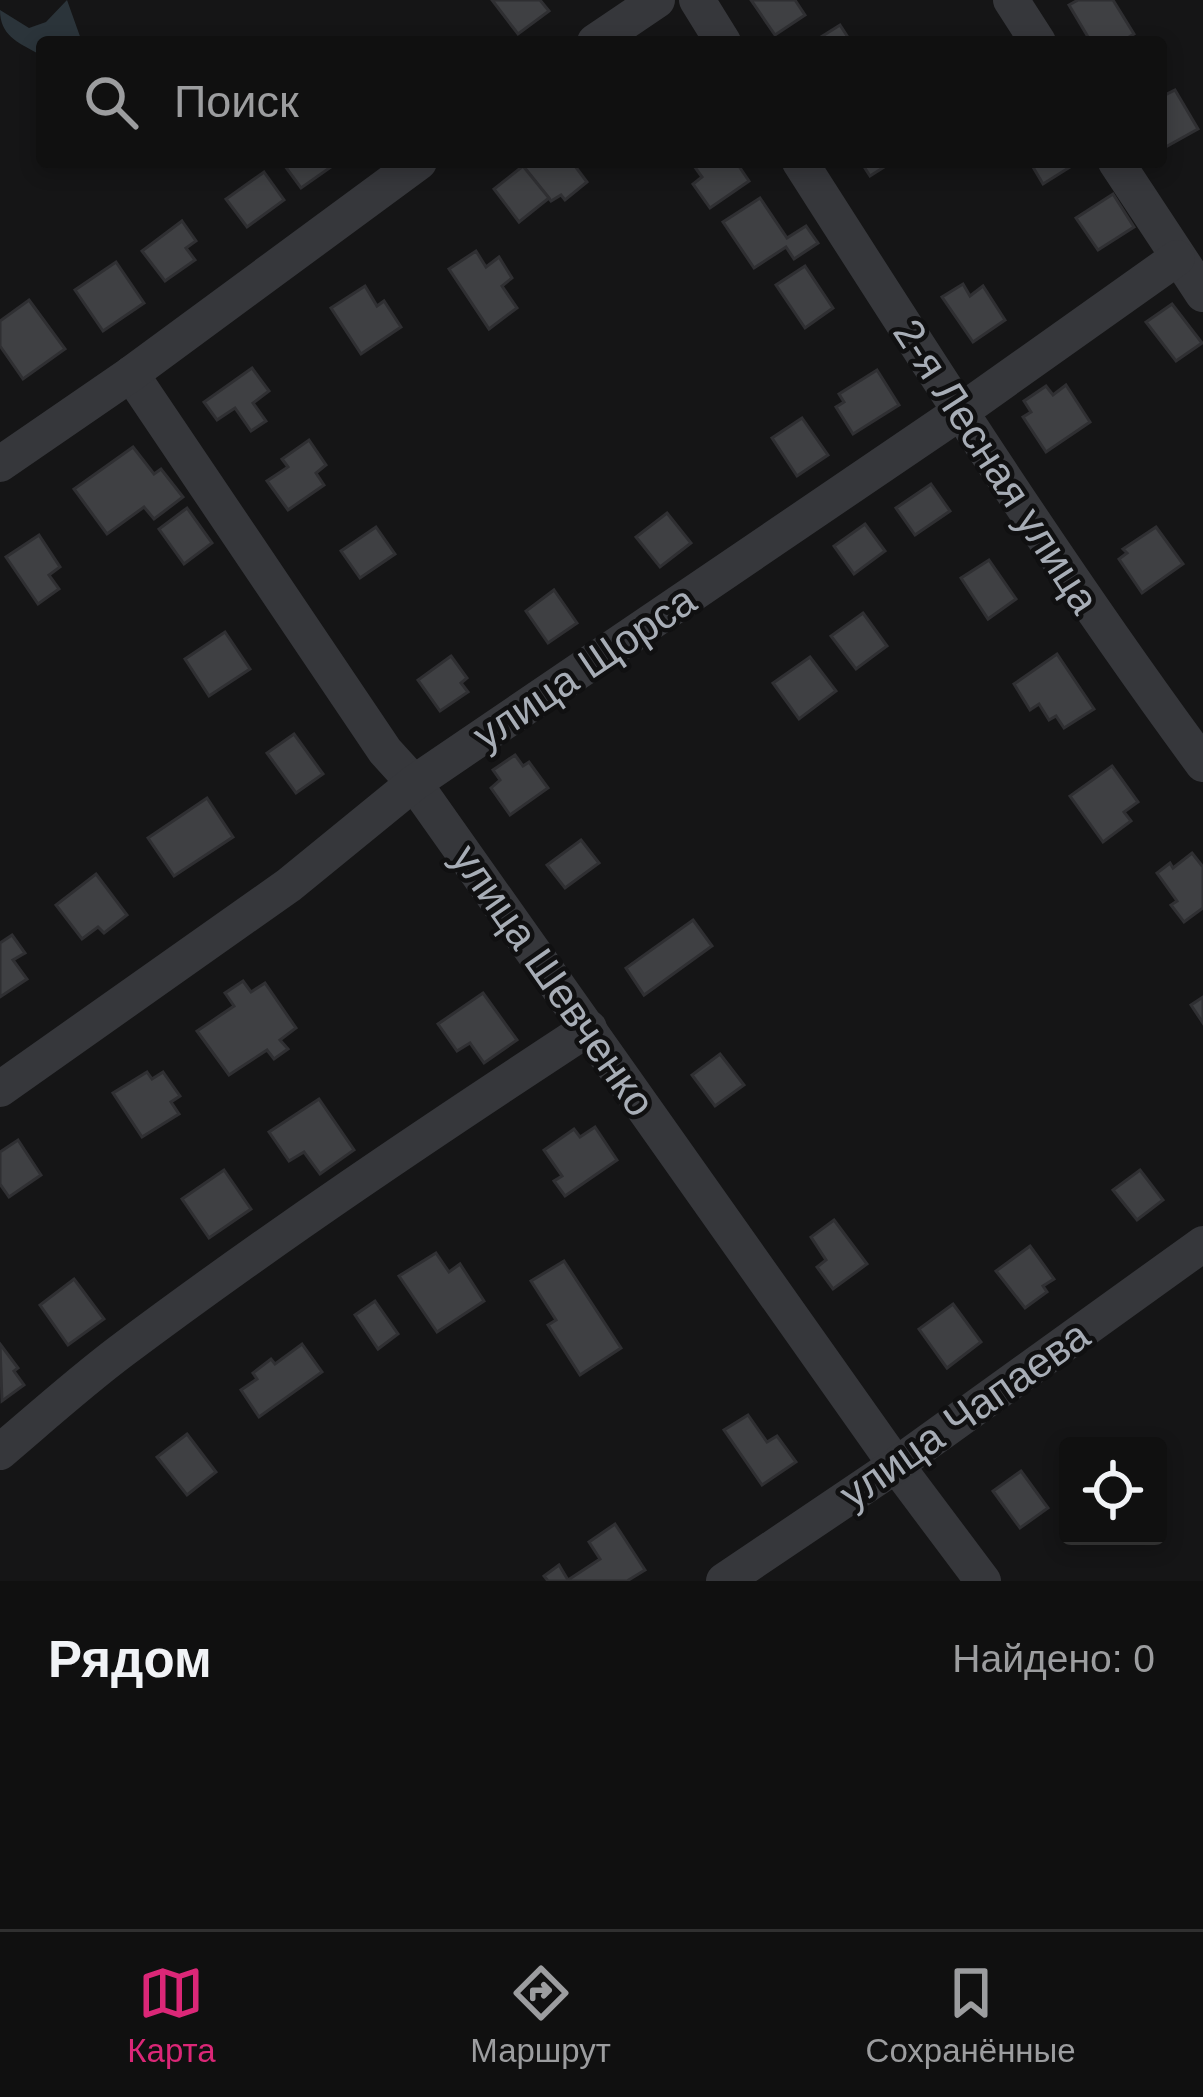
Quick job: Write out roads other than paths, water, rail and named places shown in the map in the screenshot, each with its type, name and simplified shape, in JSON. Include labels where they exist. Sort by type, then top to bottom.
[{"type":"street","points":[[604,36],[657,0]]},
{"type":"street","points":[[697,0],[719,36]]},
{"type":"street","points":[[1011,0],[1034,36]]},
{"type":"street","points":[[0,464],[131,374],[410,168]]},
{"type":"street","name":"2-я Лесная улица","points":[[804,168],[1117,647],[1203,764]]},
{"type":"street","points":[[1119,168],[1203,294]]},
{"type":"street","name":"улица Щорса","points":[[0,1089],[289,885],[414,783],[1178,258]]},
{"type":"street","name":"улица Шевченко","points":[[131,374],[386,751],[414,783],[983,1581]]},
{"type":"street","points":[[0,1452],[116,1355],[246,1260],[589,1028]]},
{"type":"street","name":"улица Чапаева","points":[[724,1581],[896,1465],[1203,1244]]}]
